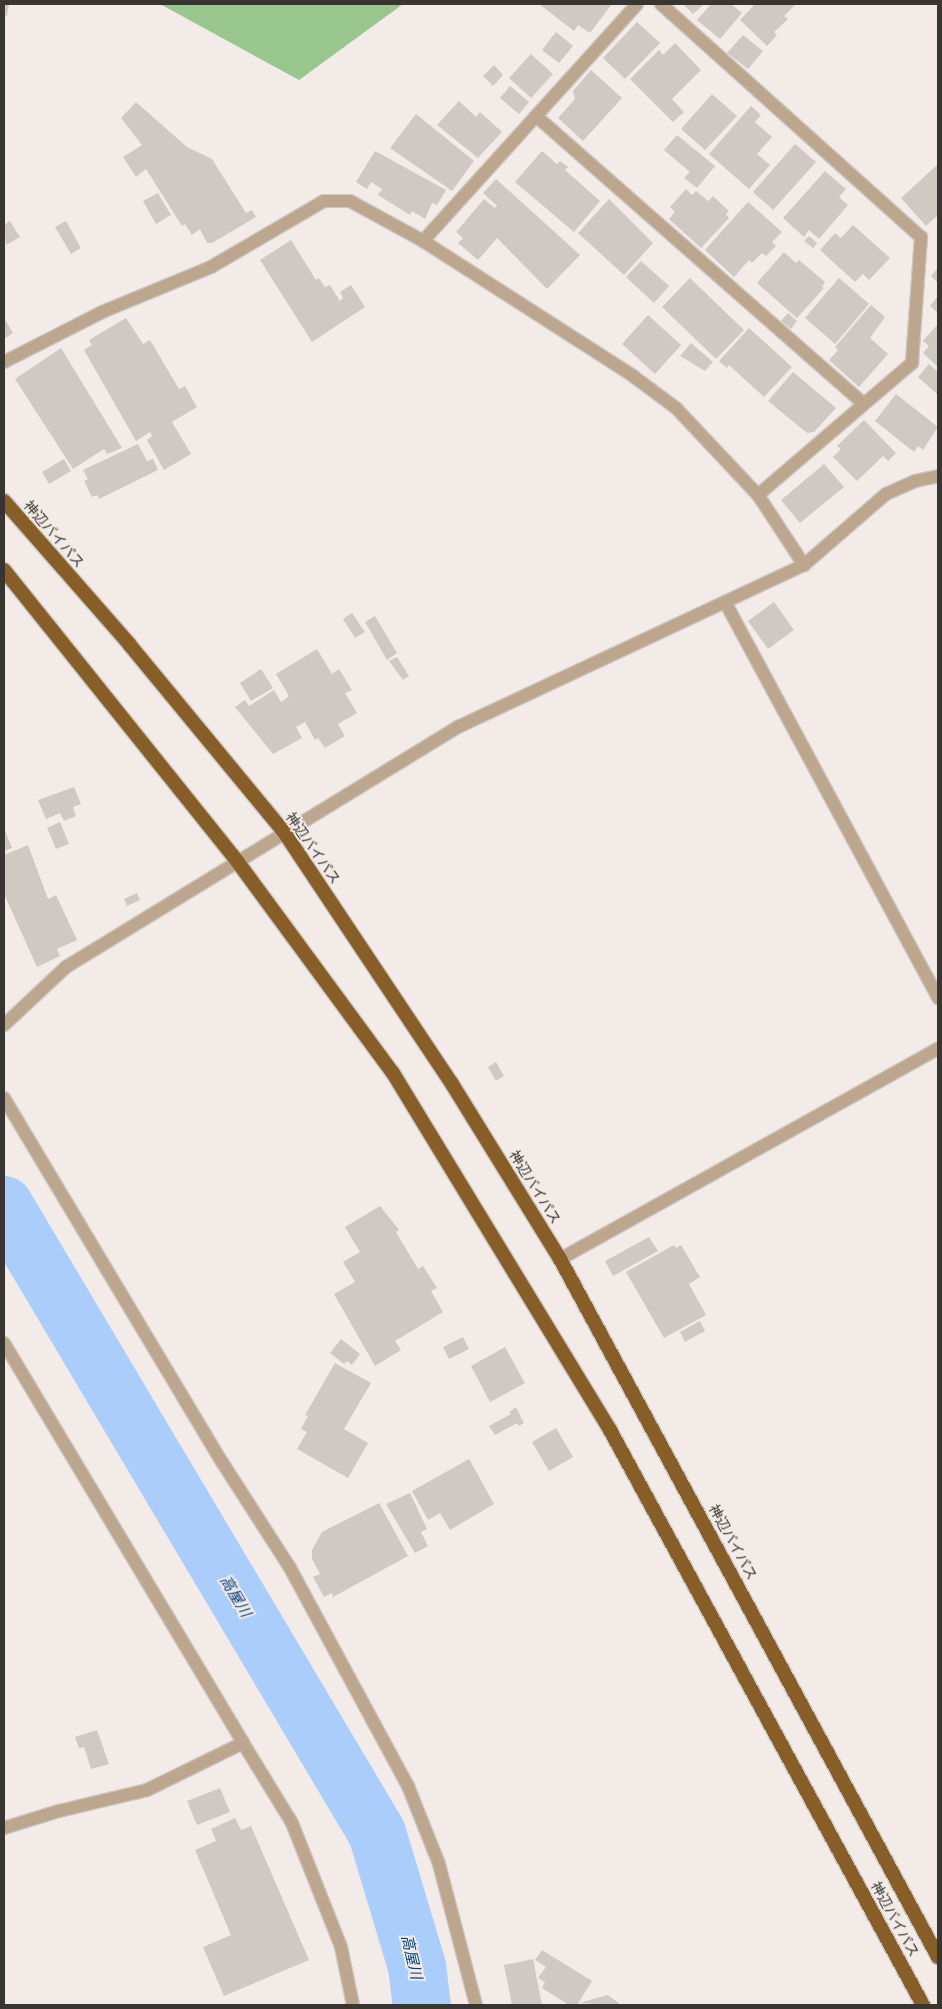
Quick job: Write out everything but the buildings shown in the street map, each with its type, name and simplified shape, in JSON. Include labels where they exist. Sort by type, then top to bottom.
[{"type":"highway","name":"神辺バイパス","points":[[4,501],[129,644],[284,832],[452,1084],[560,1259],[938,1957]]},
{"type":"highway","name":"神辺バイパス","points":[[4,570],[237,861],[393,1073],[610,1430],[923,2005]]},
{"type":"street","points":[[423,241],[638,4]]},
{"type":"street","points":[[661,4],[921,237],[912,363],[758,495]]},
{"type":"street","points":[[536,116],[864,403]]},
{"type":"street","points":[[4,362],[102,312],[211,267],[324,201],[350,201],[423,241],[633,376],[676,408],[758,495],[804,565]]},
{"type":"street","points":[[4,1024],[66,967],[458,727],[804,565],[886,494],[915,481],[938,476]]},
{"type":"street","points":[[725,602],[938,998]]},
{"type":"street","points":[[560,1259],[938,1049]]},
{"type":"street","points":[[4,1098],[197,1420],[290,1568],[408,1786],[440,1864],[476,2005]]},
{"type":"street","points":[[4,1343],[292,1823],[341,1947],[353,2005]]},
{"type":"street","points":[[4,1828],[58,1811],[147,1790],[243,1743]]},
{"type":"green space","points":[[160,4],[403,4],[299,80]]},
{"type":"waterway","name":"高屋川","points":[[4,1205],[377,1833],[417,1966],[422,2005]]}]
